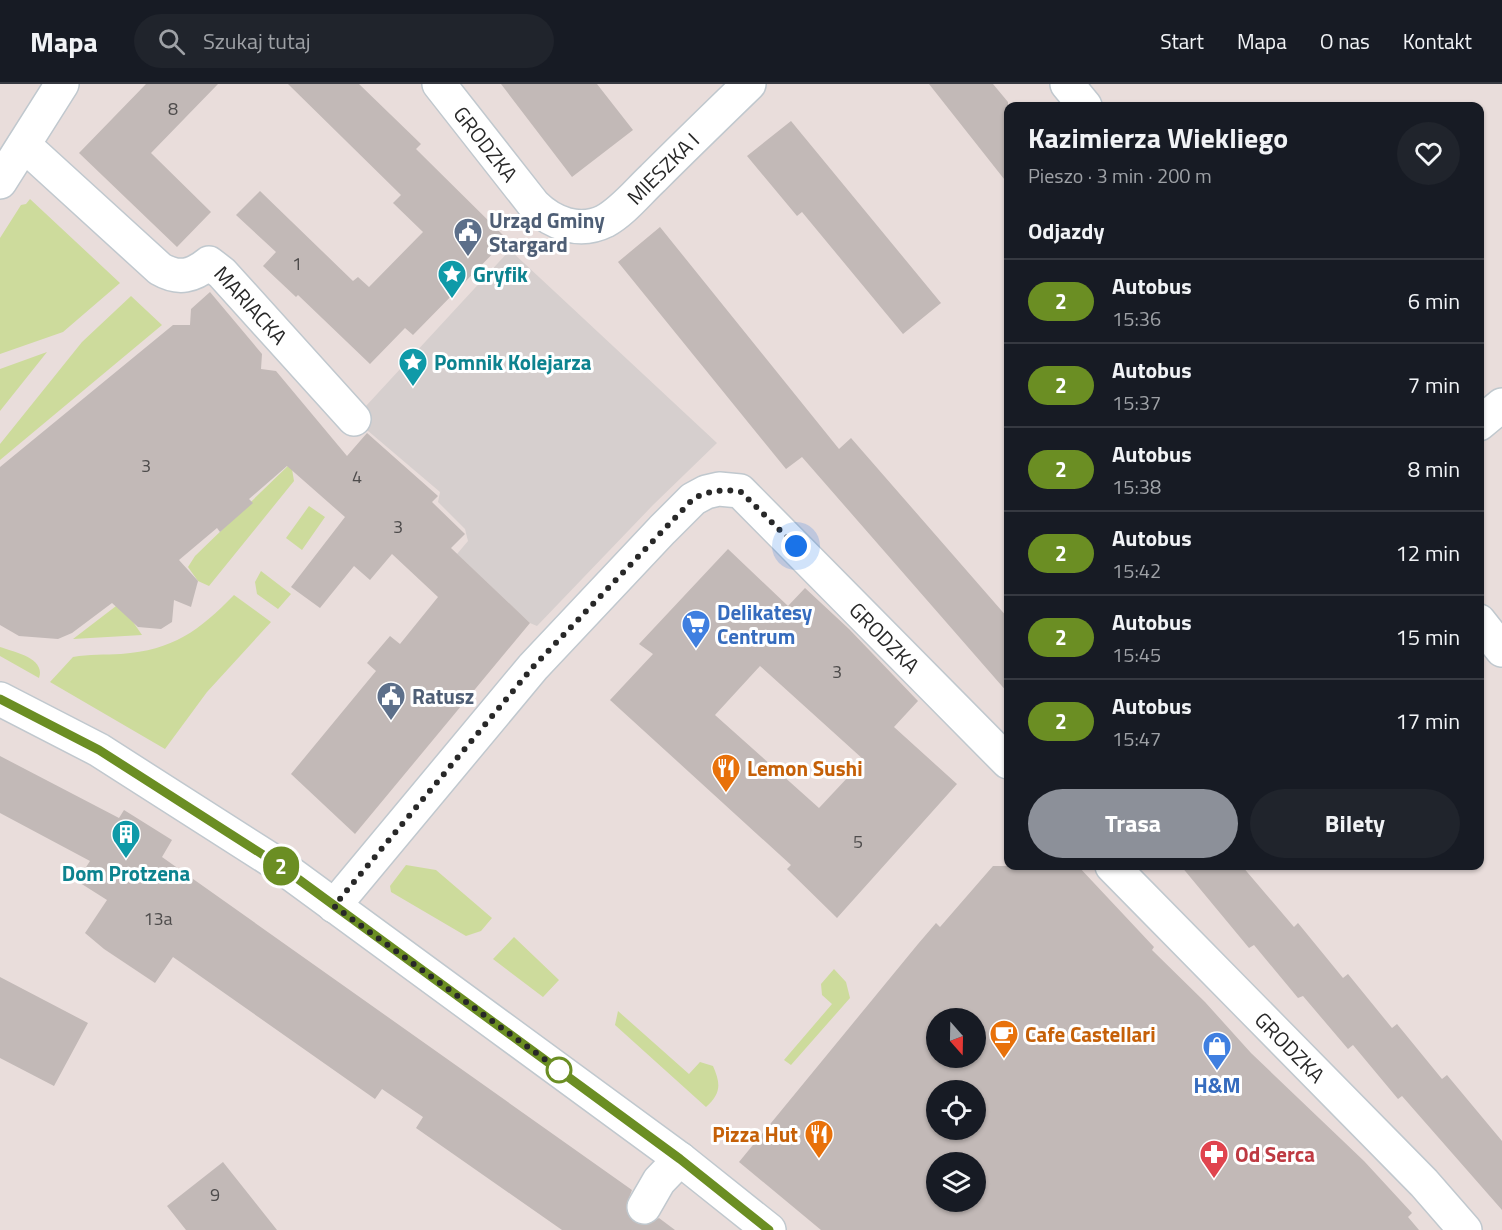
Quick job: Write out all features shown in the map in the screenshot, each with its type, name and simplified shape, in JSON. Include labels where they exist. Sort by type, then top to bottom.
[{"type":"street","points":[[0,182],[62,84]]},
{"type":"street","name":"GRODZKA","points":[[439,84],[534,205]]},
{"type":"street","name":"MIESZKA I","points":[[534,205],[547,218],[566,225],[585,226],[604,221],[627,203],[749,84]]},
{"type":"street","points":[[1067,84],[1082,102]]},
{"type":"street","name":"MARIACKA","points":[[24,145],[160,269],[171,275],[183,276],[198,272],[209,263],[222,273],[354,419]]},
{"type":"street","points":[[1484,420],[1502,405]]},
{"type":"street","name":"GRODZKA","points":[[334,906],[533,667],[693,499],[706,492],[719,489],[740,491],[1004,758]]},
{"type":"street","points":[[1484,627],[1502,650]]},
{"type":"street","points":[[0,699],[99,750],[279,865],[680,1159],[769,1230]]},
{"type":"street","name":"GRODZKA","points":[[1116,870],[1424,1184],[1465,1230]]},
{"type":"street","points":[[644,1207],[659,1181],[680,1159]]},
{"type":"green space","points":[[30,199],[120,283],[63,332],[0,354],[0,238],[21,205],[26,204]]},
{"type":"green space","points":[[131,296],[162,325],[0,460],[0,444],[82,342]]},
{"type":"green space","points":[[47,352],[0,411],[0,369]]},
{"type":"green space","points":[[291,463],[294,481],[209,586],[198,581],[188,567],[195,556]]},
{"type":"green space","points":[[309,506],[325,517],[302,550],[286,538]]},
{"type":"green space","points":[[261,571],[291,594],[278,609],[257,594],[255,582]]},
{"type":"green space","points":[[234,595],[271,622],[207,692],[165,749],[50,682],[73,657],[139,652],[170,643],[209,619]]},
{"type":"green space","points":[[120,603],[142,635],[73,639]]},
{"type":"green space","points":[[0,647],[33,661],[38,665],[39,678],[0,656]]},
{"type":"green space","points":[[406,865],[436,870],[492,918],[481,931],[466,936],[391,892],[390,886]]},
{"type":"green space","points":[[514,937],[559,980],[543,997],[493,959]]},
{"type":"green space","points":[[834,969],[846,982],[850,998],[791,1065],[784,1060],[832,1004],[822,995],[821,984]]},
{"type":"green space","points":[[618,1011],[689,1074],[700,1062],[713,1066],[718,1083],[715,1098],[706,1107],[615,1025]]},
{"type":"shaded area","points":[[510,250],[717,443],[653,505],[537,626],[530,623],[457,554],[468,541],[465,529],[438,502],[440,492],[354,419]]},
{"type":"building","points":[[146,84],[218,84],[151,153],[211,212],[177,247],[79,153]]},
{"type":"building","points":[[288,84],[359,84],[421,144],[416,149],[507,239],[413,335],[405,328],[370,364],[298,295],[296,297],[263,266],[276,252],[236,215],[260,191],[353,281],[358,277],[369,287],[423,232],[393,203],[401,195]]},
{"type":"building","points":[[501,84],[597,84],[633,130],[572,177]]},
{"type":"building","points":[[929,84],[993,84],[1008,102],[1004,102],[1004,179]]},
{"type":"building","points":[[791,121],[941,303],[903,334],[802,212],[797,216],[747,156]]},
{"type":"building","points":[[660,227],[839,449],[851,438],[1004,613],[1004,688],[802,457],[786,469],[618,262]]},
{"type":"building","points":[[210,292],[262,354],[261,369],[276,371],[347,456],[367,433],[438,496],[432,502],[465,534],[451,548],[530,623],[355,834],[291,774],[376,671],[367,663],[390,636],[400,644],[438,597],[392,554],[370,580],[354,566],[320,608],[291,587],[345,517],[287,466],[249,499],[253,503],[220,532],[217,528],[179,560],[198,581],[191,607],[174,600],[172,622],[161,629],[138,627],[112,603],[72,633],[58,639],[19,636],[0,625],[0,467],[173,325],[190,325],[191,309]]},
{"type":"building","points":[[728,549],[788,606],[805,588],[849,629],[918,701],[894,727],[957,784],[837,918],[787,869],[791,865],[610,700],[653,654],[639,644]],"holes":[[[760,666],[864,760],[819,808],[715,715]]]},
{"type":"building","points":[[0,756],[119,818],[124,810],[172,840],[162,857],[632,1190],[625,1208],[634,1223],[645,1226],[659,1218],[675,1230],[562,1230],[416,1128],[423,1117],[382,1089],[375,1099],[173,957],[155,983],[104,949],[85,933],[107,900],[77,881],[90,861],[0,813]]},
{"type":"building","points":[[993,866],[1004,866],[1004,870],[1082,870],[1154,947],[1152,950],[1205,1002],[1251,1053],[1364,1161],[1412,1213],[1408,1217],[1419,1230],[821,1230],[739,1162],[936,923],[940,927]]},
{"type":"building","points":[[1184,870],[1245,870],[1294,927],[1298,923],[1343,978],[1348,974],[1392,1028],[1397,1024],[1442,1079],[1447,1075],[1502,1141],[1502,1210],[1402,1096],[1398,1099],[1353,1045],[1348,1049],[1303,996],[1298,998],[1254,945],[1249,948]]},
{"type":"building","points":[[0,977],[88,1023],[54,1086],[0,1058]]},
{"type":"building","points":[[223,1162],[277,1230],[186,1230],[167,1206]]},
{"type":"tunnel","points":[[628,1230],[644,1207]]},
{"type":"bus line","name":"2","points":[[0,699],[99,750],[279,865],[680,1159],[769,1230]]},
{"type":"place","name":"Urząd Gminy Stargard","points":[[468,258]]},
{"type":"place","name":"Gryfik","points":[[452,300]]},
{"type":"place","name":"Pomnik Kolejarza","points":[[413,388]]},
{"type":"place","name":"Delikatesy Centrum","points":[[696,650]]},
{"type":"place","name":"Ratusz","points":[[391,722]]},
{"type":"place","name":"Lemon Sushi","points":[[726,794]]},
{"type":"place","name":"Dom Protzena","points":[[126,860]]},
{"type":"place","name":"Cafe Castellari","points":[[1004,1060]]},
{"type":"place","name":"H&M","points":[[1217,1072]]},
{"type":"place","name":"Pizza Hut","points":[[819,1160]]},
{"type":"place","name":"Od Serca","points":[[1214,1180]]},
{"type":"route","points":[[559,1070],[565,1074],[334,906],[533,667],[693,499],[706,492],[719,489],[740,491],[796,546]]}]
